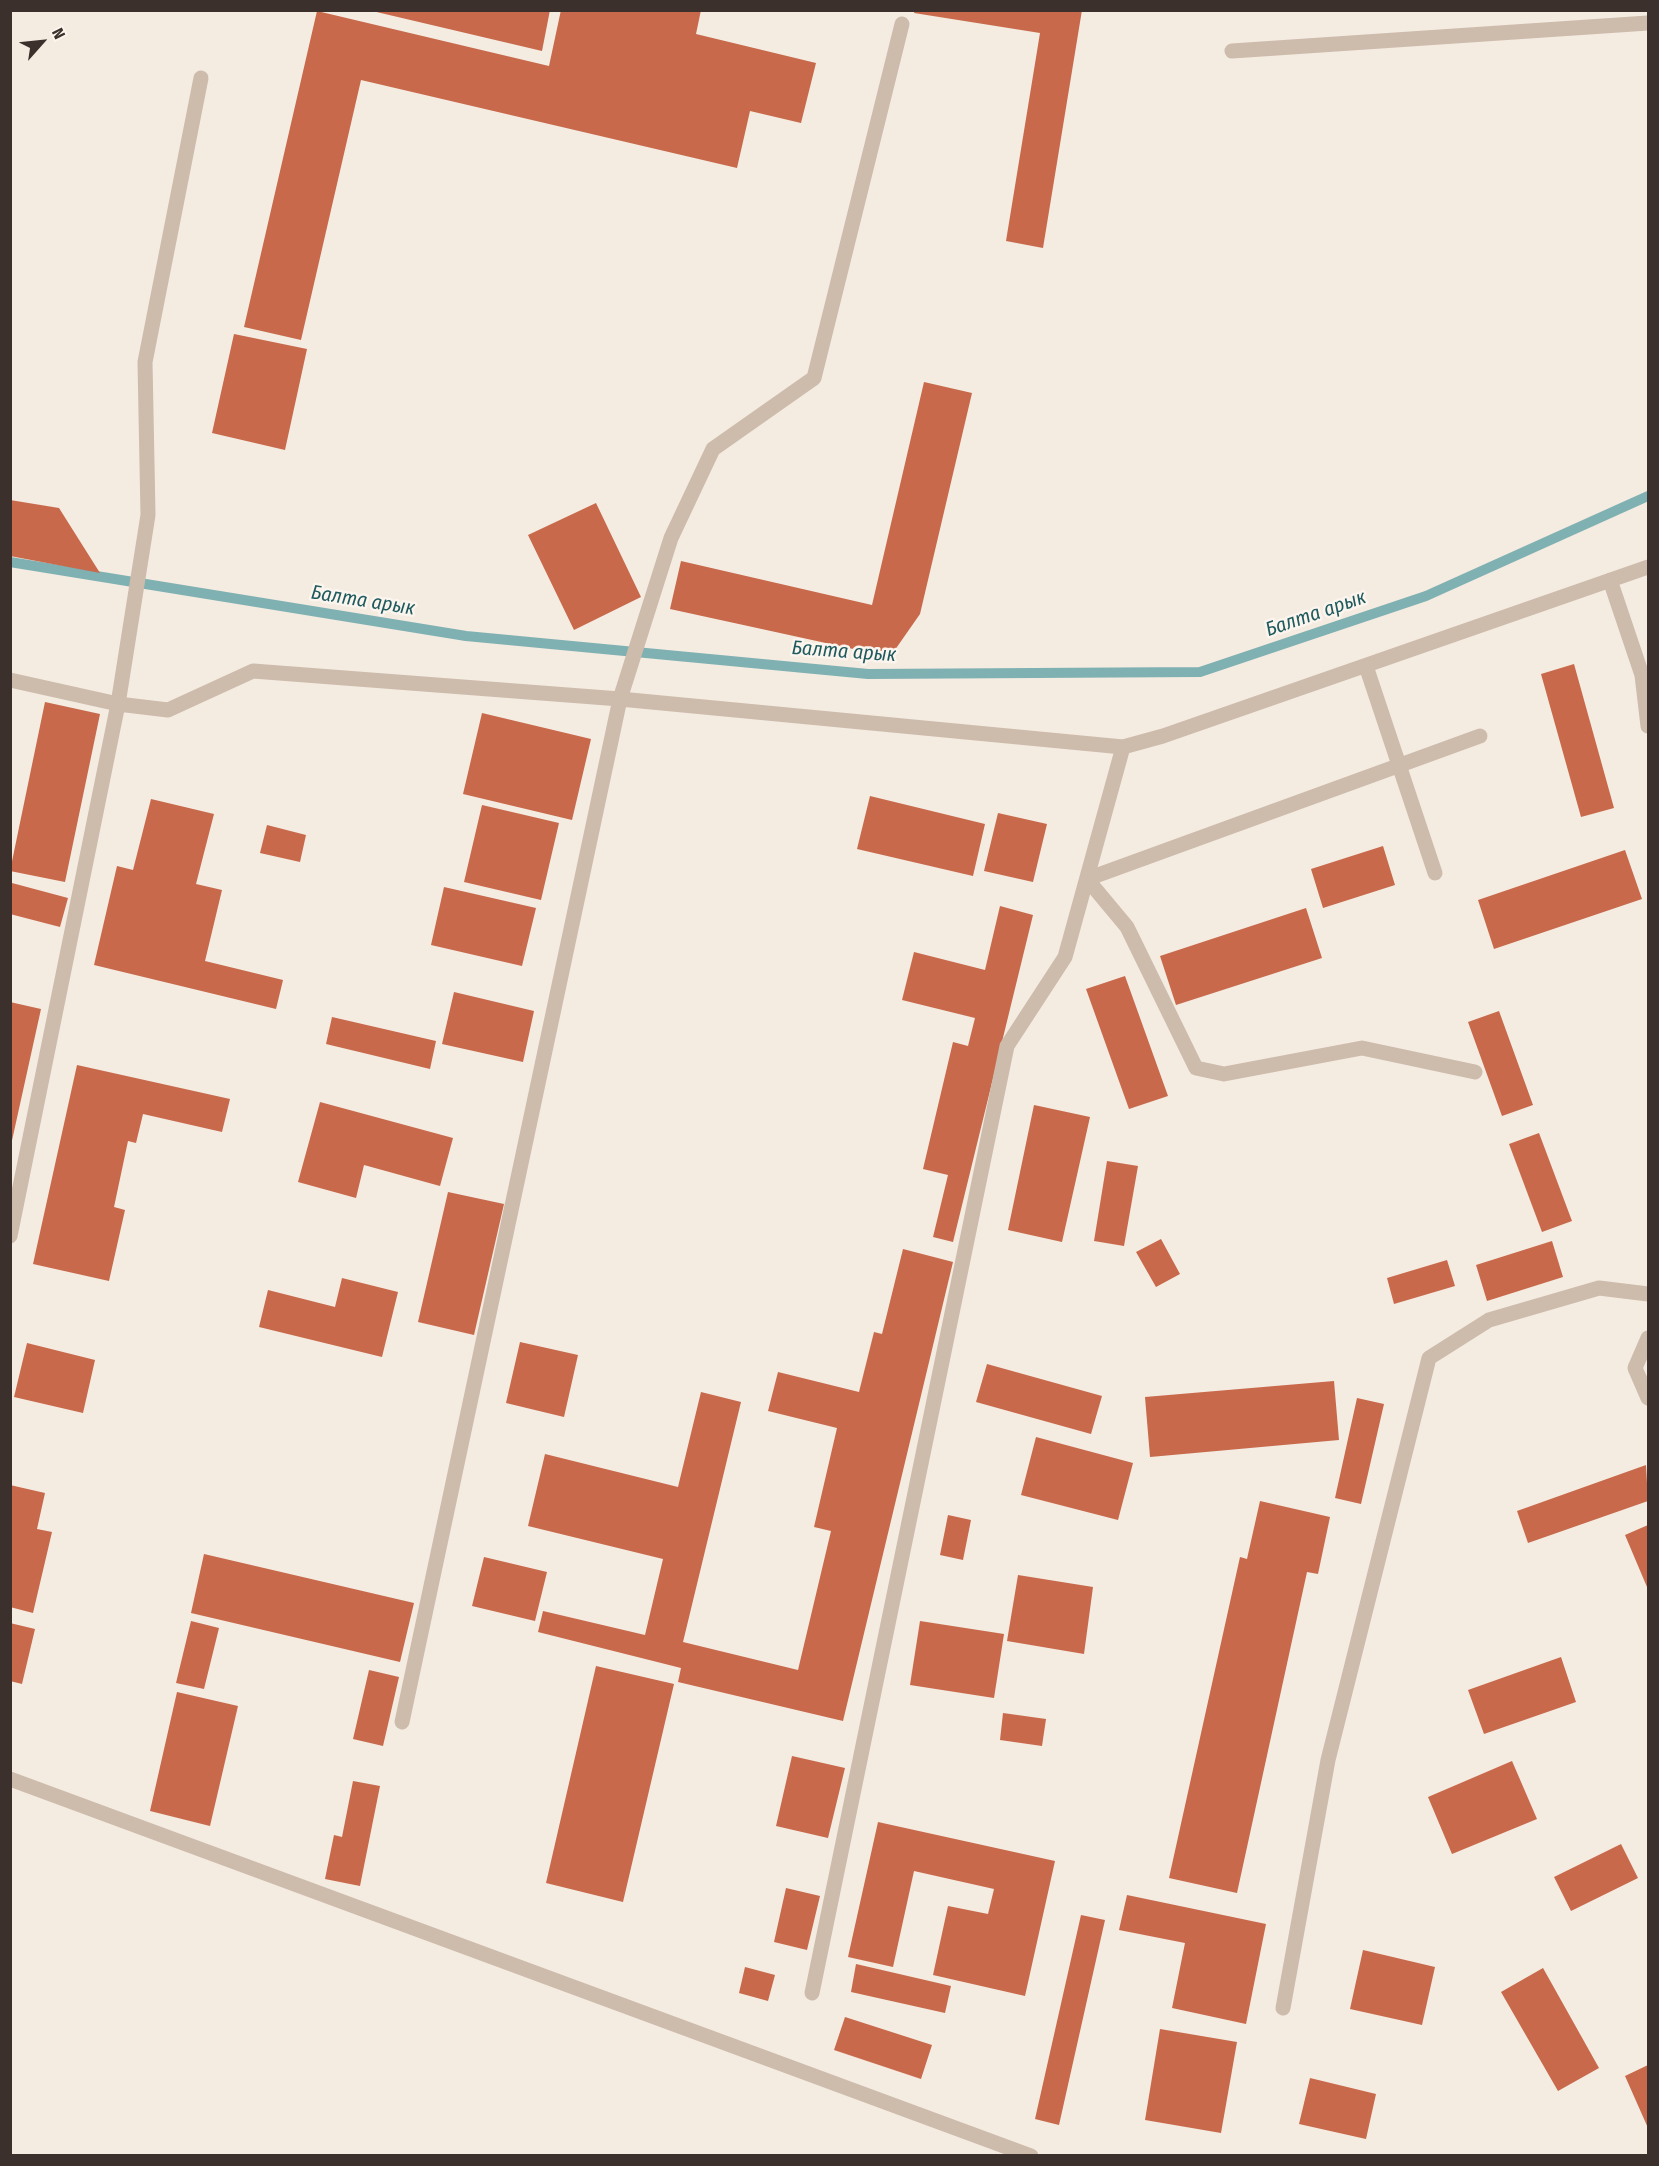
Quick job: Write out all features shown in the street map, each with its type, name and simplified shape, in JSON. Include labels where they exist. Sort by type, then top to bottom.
[{"type":"street","points":[[1232,51],[1648,23]]},
{"type":"street","points":[[402,1722],[620,699],[671,538],[713,449],[814,378],[902,24]]},
{"type":"street","points":[[10,1236],[118,704],[147,515],[145,362],[201,78]]},
{"type":"street","points":[[10,680],[118,704],[168,710],[253,671],[620,699],[1123,747],[1163,736],[1648,567]]},
{"type":"street","points":[[1610,580],[1642,675],[1648,726]]},
{"type":"street","points":[[1366,666],[1435,873]]},
{"type":"street","points":[[1087,879],[1480,736]]},
{"type":"street","points":[[812,1993],[1007,1046],[1065,957],[1123,747]]},
{"type":"street","points":[[1087,879],[1127,927],[1196,1068],[1224,1074],[1362,1048],[1475,1072]]},
{"type":"street","points":[[1283,2008],[1328,1760],[1429,1358],[1489,1320],[1566,1297],[1599,1288],[1648,1294]]},
{"type":"street","points":[[1648,1338],[1635,1368],[1648,1398]]},
{"type":"street","points":[[10,1779],[1031,2156]]},
{"type":"building","points":[[368,10],[550,10],[542,51]]},
{"type":"building","points":[[561,10],[701,10],[696,34],[816,63],[801,123],[750,111],[737,168],[361,80],[301,340],[244,327],[317,11],[549,66]]},
{"type":"building","points":[[915,10],[1082,10],[1043,248],[1006,241],[1040,33],[914,13]]},
{"type":"building","points":[[234,334],[307,349],[285,450],[212,433]]},
{"type":"building","points":[[924,382],[972,393],[920,614],[890,657],[670,609],[681,561],[872,605]]},
{"type":"building","points":[[10,500],[59,508],[100,573],[10,556]]},
{"type":"building","points":[[596,503],[641,597],[574,630],[528,535]]},
{"type":"building","points":[[1574,664],[1614,808],[1581,817],[1541,674]]},
{"type":"building","points":[[45,702],[100,714],[65,882],[10,871]]},
{"type":"building","points":[[482,713],[591,739],[572,820],[463,794]]},
{"type":"building","points":[[870,796],[985,824],[973,876],[857,849]]},
{"type":"building","points":[[151,799],[214,814],[196,884],[222,890],[205,961],[283,980],[276,1009],[94,965],[117,866],[133,870]]},
{"type":"building","points":[[482,805],[559,823],[541,900],[464,882]]},
{"type":"building","points":[[998,813],[1047,824],[1033,882],[984,871]]},
{"type":"building","points":[[267,825],[306,835],[300,862],[260,853]]},
{"type":"building","points":[[1383,846],[1395,885],[1323,908],[1311,869]]},
{"type":"building","points":[[1625,850],[1642,899],[1494,949],[1478,900]]},
{"type":"building","points":[[12,883],[68,898],[60,927],[10,914]]},
{"type":"building","points":[[444,887],[536,908],[522,966],[431,945]]},
{"type":"building","points":[[1000,906],[1033,915],[953,1242],[933,1237],[948,1175],[923,1169],[953,1042],[968,1046],[975,1018],[902,1000],[914,952],[985,970]]},
{"type":"building","points":[[1306,908],[1322,958],[1176,1005],[1160,956]]},
{"type":"building","points":[[1125,976],[1168,1096],[1129,1109],[1086,989]]},
{"type":"building","points":[[454,992],[534,1011],[523,1062],[442,1044]]},
{"type":"building","points":[[10,1002],[41,1009],[11,1145],[10,1145]]},
{"type":"building","points":[[1499,1011],[1533,1105],[1502,1116],[1468,1022]]},
{"type":"building","points":[[332,1017],[436,1041],[430,1069],[326,1044]]},
{"type":"building","points":[[77,1065],[230,1099],[222,1132],[143,1114],[136,1143],[128,1141],[114,1207],[125,1210],[109,1281],[33,1264]]},
{"type":"building","points":[[320,1102],[453,1138],[440,1186],[364,1165],[356,1198],[298,1182]]},
{"type":"building","points":[[1034,1105],[1090,1117],[1062,1242],[1008,1230]]},
{"type":"building","points":[[1539,1133],[1572,1221],[1542,1232],[1509,1144]]},
{"type":"building","points":[[1107,1161],[1138,1166],[1124,1246],[1094,1241]]},
{"type":"building","points":[[448,1192],[504,1204],[474,1335],[418,1322]]},
{"type":"building","points":[[1161,1239],[1180,1274],[1156,1287],[1136,1252]]},
{"type":"building","points":[[1552,1241],[1563,1277],[1487,1301],[1476,1265]]},
{"type":"building","points":[[903,1249],[953,1262],[843,1721],[678,1682],[681,1668],[538,1632],[543,1611],[645,1635],[663,1559],[528,1526],[545,1454],[678,1487],[701,1392],[741,1402],[683,1642],[798,1670],[831,1531],[814,1527],[837,1428],[768,1411],[778,1372],[859,1392],[874,1332],[882,1334]]},
{"type":"building","points":[[1447,1260],[1455,1286],[1394,1304],[1387,1278]]},
{"type":"building","points":[[342,1278],[398,1292],[382,1357],[259,1327],[268,1290],[335,1307]]},
{"type":"building","points":[[520,1342],[578,1355],[564,1417],[506,1403]]},
{"type":"building","points":[[27,1343],[95,1360],[83,1413],[14,1397]]},
{"type":"building","points":[[987,1364],[1102,1396],[1091,1434],[976,1402]]},
{"type":"building","points":[[1334,1381],[1339,1440],[1150,1457],[1145,1397]]},
{"type":"building","points":[[1357,1398],[1384,1404],[1361,1504],[1335,1498]]},
{"type":"building","points":[[1036,1437],[1133,1463],[1118,1520],[1021,1495]]},
{"type":"building","points":[[1646,1465],[1648,1501],[1528,1543],[1517,1511]]},
{"type":"building","points":[[10,1485],[45,1493],[37,1529],[52,1532],[33,1613],[10,1607]]},
{"type":"building","points":[[1260,1501],[1330,1517],[1318,1574],[1307,1572],[1237,1893],[1169,1878],[1240,1557],[1247,1559]]},
{"type":"building","points":[[948,1515],[971,1520],[963,1560],[940,1555]]},
{"type":"building","points":[[1648,1525],[1648,1587],[1647,1587],[1625,1535]]},
{"type":"building","points":[[204,1554],[414,1603],[400,1662],[191,1613]]},
{"type":"building","points":[[484,1557],[547,1572],[535,1621],[472,1606]]},
{"type":"building","points":[[1018,1575],[1093,1587],[1084,1654],[1007,1641]]},
{"type":"building","points":[[191,1621],[219,1628],[204,1689],[176,1683]]},
{"type":"building","points":[[920,1621],[1004,1634],[994,1698],[910,1685]]},
{"type":"building","points":[[10,1623],[35,1629],[22,1684],[10,1681]]},
{"type":"building","points":[[1561,1657],[1576,1702],[1484,1734],[1468,1690]]},
{"type":"building","points":[[596,1666],[674,1684],[623,1902],[546,1883]]},
{"type":"building","points":[[369,1670],[399,1677],[383,1746],[353,1739]]},
{"type":"building","points":[[177,1692],[238,1706],[210,1826],[150,1811]]},
{"type":"building","points":[[1003,1713],[1046,1719],[1042,1746],[1000,1740]]},
{"type":"building","points":[[792,1756],[845,1768],[828,1838],[776,1826]]},
{"type":"building","points":[[1512,1761],[1537,1819],[1452,1854],[1428,1797]]},
{"type":"building","points":[[353,1781],[380,1786],[360,1886],[325,1879],[334,1835],[342,1837]]},
{"type":"building","points":[[878,1822],[1055,1861],[1025,1996],[933,1975],[948,1906],[988,1914],[994,1889],[914,1871],[893,1967],[848,1957]]},
{"type":"building","points":[[1621,1844],[1638,1878],[1571,1911],[1554,1877]]},
{"type":"building","points":[[786,1888],[820,1896],[807,1950],[774,1942]]},
{"type":"building","points":[[1127,1895],[1266,1924],[1246,2024],[1172,2008],[1185,1943],[1119,1930]]},
{"type":"building","points":[[1081,1915],[1105,1920],[1059,2125],[1035,2119]]},
{"type":"building","points":[[1363,1950],[1435,1967],[1422,2025],[1350,2009]]},
{"type":"building","points":[[856,1964],[951,1986],[945,2013],[851,1992]]},
{"type":"building","points":[[745,1967],[775,1975],[768,2001],[739,1993]]},
{"type":"building","points":[[1543,1968],[1599,2068],[1558,2091],[1501,1992]]},
{"type":"building","points":[[845,2017],[932,2045],[921,2079],[834,2050]]},
{"type":"building","points":[[1160,2029],[1237,2042],[1221,2133],[1145,2120]]},
{"type":"building","points":[[1648,2065],[1648,2128],[1625,2076]]},
{"type":"building","points":[[1310,2078],[1376,2094],[1366,2139],[1299,2124]]},
{"type":"waterway","name":"Балта арык","points":[[10,562],[466,636],[868,674],[1200,672],[1426,596],[1648,496]]}]
